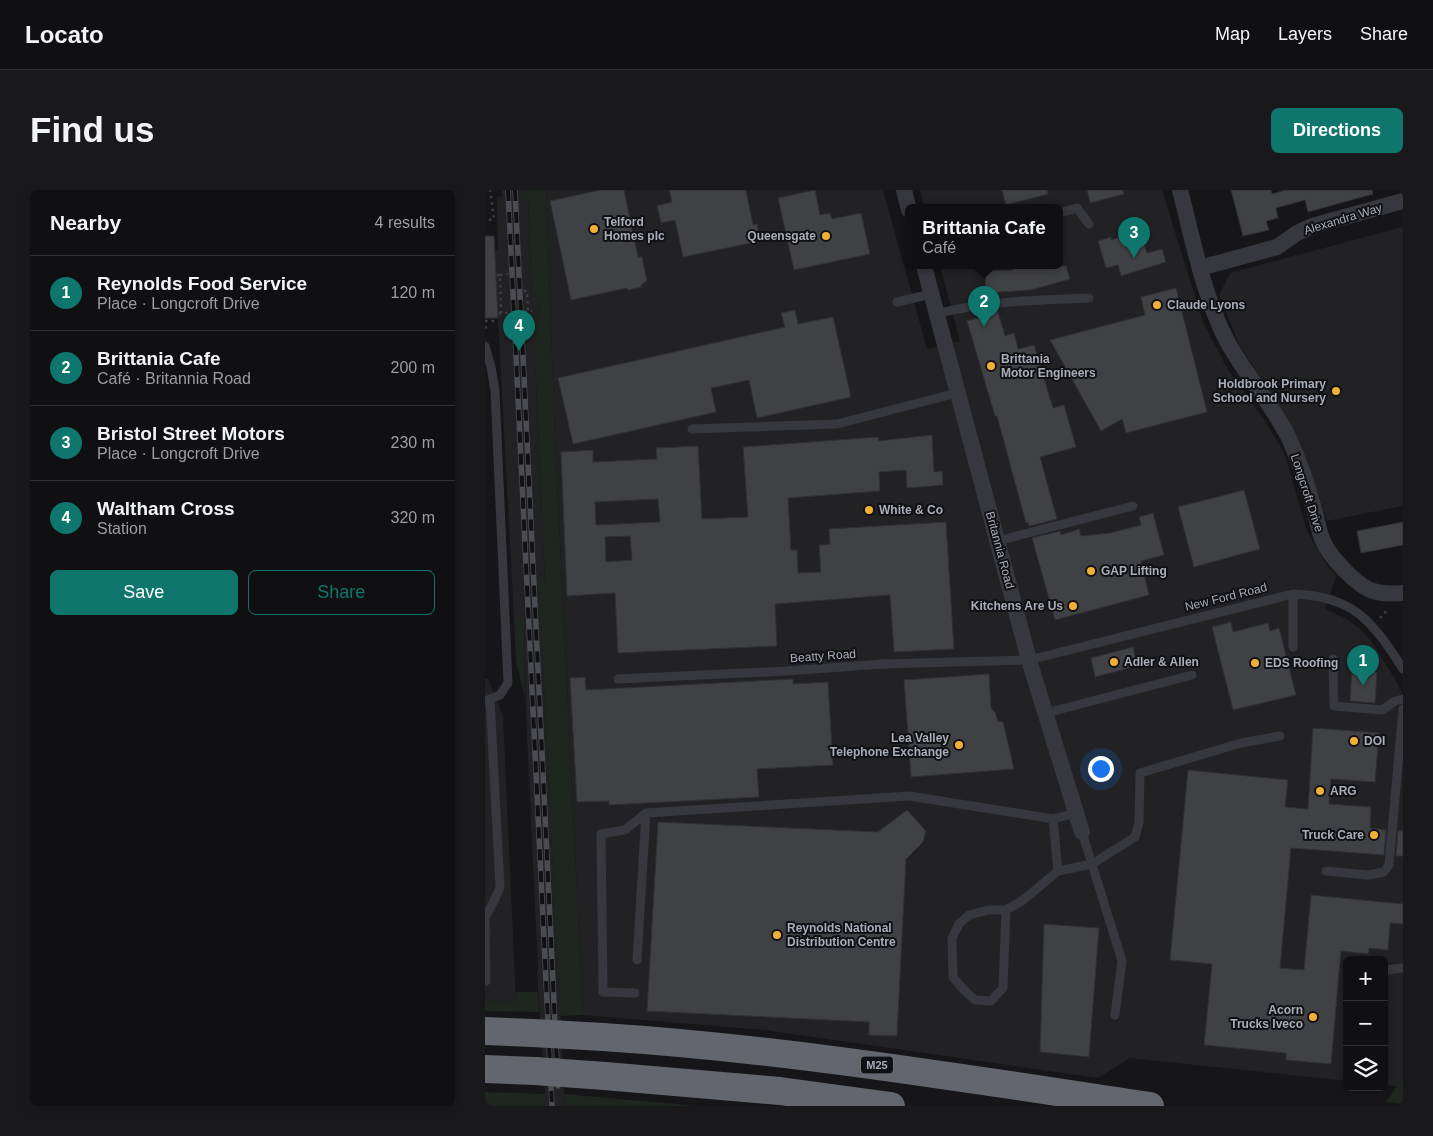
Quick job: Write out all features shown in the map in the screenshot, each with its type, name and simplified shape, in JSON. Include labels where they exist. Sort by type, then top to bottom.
[{"type":"highway","name":"M25","points":[[485,1031],[714,1045],[812,1056],[1150,1106]]},
{"type":"highway","points":[[485,1069],[743,1087],[891,1106]]},
{"type":"street","points":[[904,190],[908,204]]},
{"type":"street","name":"Longcroft Drive","points":[[1180,190],[1200,268],[1214,313],[1226,340],[1254,385],[1277,415],[1290,441],[1304,475],[1323,542],[1338,563],[1371,590],[1399,594]]},
{"type":"street","name":"Alexandra Way","points":[[1200,268],[1277,247],[1297,233],[1312,226],[1403,201]]},
{"type":"street","name":"Britannia Road","points":[[925,269],[1029,660],[1082,832]]},
{"type":"lane","points":[[1063,212],[1077,208],[1089,224]]},
{"type":"lane","points":[[897,302],[931,294]]},
{"type":"lane","points":[[936,314],[995,303],[1089,298]]},
{"type":"lane","points":[[485,346],[495,391],[508,684],[500,695],[488,700],[499,888],[497,899],[485,918],[486,981]]},
{"type":"lane","points":[[692,429],[837,424],[957,393]]},
{"type":"lane","points":[[997,541],[1133,506]]},
{"type":"lane","points":[[1293,594],[1293,647]]},
{"type":"lane","name":"New Ford Road","points":[[1029,660],[1293,594],[1310,594],[1353,608],[1383,637],[1403,669]]},
{"type":"lane","points":[[1333,659],[1334,706],[1382,710],[1395,701],[1403,699]]},
{"type":"lane","name":"Beatty Road","points":[[618,679],[786,671],[883,664],[1029,660]]},
{"type":"lane","points":[[1046,713],[1191,675]]},
{"type":"lane","points":[[1326,871],[1368,875],[1384,872],[1389,865],[1403,709]]},
{"type":"lane","points":[[1006,910],[1003,988],[991,1001],[975,1000],[953,977],[952,938],[959,924],[969,914],[988,910],[1006,910],[1022,901],[1058,871],[1092,864],[1135,837],[1139,823],[1139,773],[1241,743],[1280,736]]},
{"type":"lane","points":[[635,993],[603,992],[601,834],[625,830],[646,812],[910,796],[1053,819],[1077,813]]},
{"type":"lane","points":[[637,960],[646,812]]},
{"type":"lane","points":[[1053,819],[1058,871]]},
{"type":"lane","points":[[1082,832],[1122,961],[1115,1015]]},
{"type":"lane","points":[[1388,970],[1403,968]]},
{"type":"path","points":[[489,220],[494,219],[490,190]]},
{"type":"path","points":[[501,313],[498,275],[509,274]]},
{"type":"path","points":[[492,314],[530,311],[526,291]]},
{"type":"path","points":[[485,321],[498,321]]},
{"type":"path","points":[[1371,624],[1387,610],[1399,594]]},
{"type":"shaded area","points":[[502,190],[522,190],[522,199],[528,199],[532,300],[539,300],[540,314],[533,315],[545,582],[539,582],[565,1106],[546,1106],[537,974],[526,715],[524,619],[514,619],[498,318],[485,318],[485,253],[498,249],[497,197],[502,196]]},
{"type":"shaded area","points":[[522,190],[546,190],[555,438],[583,1015],[560,1016],[539,582],[545,581],[533,315],[540,314],[539,300],[532,300],[528,199],[522,199]]},
{"type":"shaded area","points":[[546,190],[883,190],[927,349],[960,341],[941,269],[1063,269],[1063,204],[924,204],[920,190],[1162,190],[1203,322],[1228,370],[1265,421],[1284,452],[1307,531],[1326,564],[1336,576],[1325,609],[1345,618],[1360,629],[1371,641],[1403,695],[1403,1087],[1388,1085],[1388,956],[1343,956],[1343,1081],[1130,1058],[1098,1078],[764,1030],[583,1015],[555,438]]},
{"type":"shaded area","name":"Holdbrook Primary School and Nursery","points":[[1403,227],[1403,504],[1402,506],[1327,521],[1299,439],[1239,344],[1219,295],[1230,273]]},
{"type":"shaded area","points":[[514,619],[524,619],[525,697],[516,662]]},
{"type":"shaded area","points":[[485,679],[488,679],[503,716],[516,1002],[485,1001]]},
{"type":"shaded area","points":[[516,992],[538,992],[539,1012],[485,1011],[485,1001],[516,1002]]},
{"type":"shaded area","points":[[1403,1077],[1403,1104],[1386,1102]]},
{"type":"shaded area","points":[[485,1092],[545,1094],[546,1106],[485,1106]]},
{"type":"shaded area","points":[[564,1094],[697,1106],[565,1106]]},
{"type":"building","name":"Telford Homes plc","points":[[600,190],[624,190],[638,257],[642,257],[647,281],[641,285],[642,287],[628,290],[627,288],[571,300],[550,201]]},
{"type":"building","points":[[669,190],[746,190],[753,225],[757,224],[760,238],[755,239],[756,242],[683,257],[675,220],[661,223],[657,206],[672,202]]},
{"type":"building","name":"Queensgate","points":[[815,190],[820,215],[830,213],[832,219],[861,213],[870,254],[794,270],[778,198]]},
{"type":"building","points":[[1002,190],[1047,190],[1048,194],[1006,204]]},
{"type":"building","points":[[1087,190],[1123,190],[1124,194],[1090,203]]},
{"type":"building","points":[[1231,190],[1271,190],[1272,194],[1285,190],[1372,190],[1373,194],[1308,212],[1305,200],[1276,208],[1278,218],[1266,221],[1269,230],[1243,236]]},
{"type":"building","points":[[1140,231],[1147,253],[1162,249],[1166,262],[1121,276],[1118,265],[1106,268],[1098,241],[1111,237],[1111,240]]},
{"type":"building","points":[[485,236],[494,236],[498,318],[485,318]]},
{"type":"building","points":[[1063,266],[1066,266],[1070,279],[1031,290],[986,293],[985,271],[1063,269]]},
{"type":"building","points":[[1176,288],[1207,412],[1126,433],[1122,419],[1101,431],[1050,340],[1145,315],[1141,297]]},
{"type":"building","points":[[795,310],[798,324],[833,317],[851,397],[757,418],[749,380],[711,388],[716,412],[573,444],[558,378],[785,327],[781,313]]},
{"type":"building","points":[[998,312],[1005,336],[1014,333],[1018,349],[1034,345],[1053,408],[1064,405],[1076,447],[1040,457],[1057,519],[1029,526],[1028,522],[1026,523],[997,416],[995,416],[967,321]]},
{"type":"building","points":[[932,435],[934,472],[942,471],[943,485],[907,488],[906,470],[879,472],[880,491],[788,498],[791,550],[797,550],[798,573],[821,572],[819,545],[830,544],[829,529],[946,522],[954,649],[894,652],[890,595],[775,604],[777,646],[618,653],[615,593],[567,596],[561,452],[593,450],[593,462],[657,459],[656,448],[698,446],[702,519],[748,517],[743,447],[878,437],[879,441]],"holes":[[[658,499],[660,522],[596,525],[595,502]],[[630,536],[632,560],[606,562],[605,537]]]},
{"type":"building","points":[[1244,490],[1260,549],[1194,567],[1178,507]]},
{"type":"building","points":[[1153,513],[1164,555],[1141,561],[1149,595],[1055,620],[1032,538],[1060,531],[1061,535],[1079,529],[1081,536],[1110,533],[1141,525],[1139,517]]},
{"type":"building","points":[[1403,522],[1403,545],[1361,553],[1357,531]]},
{"type":"building","name":"EDS Roofing","points":[[1231,622],[1233,632],[1268,623],[1270,631],[1279,628],[1296,695],[1233,710],[1212,627]]},
{"type":"building","name":"Adler & Allen","points":[[1133,647],[1137,666],[1095,677],[1091,658]]},
{"type":"building","points":[[1352,670],[1377,672],[1375,703],[1350,701]]},
{"type":"building","name":"Lea Valley Telephone Exchange","points":[[989,674],[991,708],[995,712],[998,721],[1003,722],[1014,769],[911,777],[904,680]]},
{"type":"building","points":[[585,677],[586,690],[793,679],[793,684],[828,682],[833,765],[757,769],[759,797],[609,805],[609,801],[577,802],[570,678]]},
{"type":"building","points":[[1313,728],[1379,733],[1375,782],[1331,779],[1329,804],[1371,807],[1370,828],[1386,830],[1384,855],[1291,848],[1280,968],[1304,970],[1311,895],[1403,904],[1403,924],[1390,923],[1388,950],[1369,948],[1368,954],[1341,951],[1331,1064],[1286,1060],[1286,1053],[1204,1045],[1212,964],[1170,960],[1188,770],[1288,780],[1285,807],[1308,809]]},
{"type":"building","name":"Reynolds National Distribution Centre","points":[[907,810],[926,831],[923,842],[906,859],[897,1036],[869,1035],[869,1022],[647,1011],[658,822],[878,832]]},
{"type":"building","points":[[1398,831],[1403,831],[1403,856],[1396,856]]},
{"type":"building","points":[[1044,924],[1099,928],[1089,1057],[1040,1052]]},
{"type":"railway","points":[[508,190],[552,1106]]},
{"type":"railway","points":[[515,190],[558,1086]]},
{"type":"place","name":"Telford Homes plc","points":[[594,229]]},
{"type":"place","name":"Queensgate","points":[[826,236]]},
{"type":"place","name":"Bristol Street Motors","points":[[1134,258]]},
{"type":"place","name":"Claude Lyons","points":[[1157,305]]},
{"type":"place","name":"Brittania Cafe","points":[[984,327]]},
{"type":"place","name":"Waltham Cross","points":[[519,351]]},
{"type":"place","name":"Brittania Motor Engineers","points":[[991,366]]},
{"type":"place","name":"Holdbrook Primary School and Nursery","points":[[1336,391]]},
{"type":"place","name":"White & Co","points":[[869,510]]},
{"type":"place","name":"GAP Lifting","points":[[1091,571]]},
{"type":"place","name":"Kitchens Are Us","points":[[1073,606]]},
{"type":"place","name":"Adler & Allen","points":[[1114,662]]},
{"type":"place","name":"EDS Roofing","points":[[1255,663]]},
{"type":"place","name":"Reynolds Food Service","points":[[1363,686]]},
{"type":"place","name":"DOI","points":[[1354,741]]},
{"type":"place","name":"Lea Valley Telephone Exchange","points":[[959,745]]},
{"type":"place","name":"ARG","points":[[1320,791]]},
{"type":"place","name":"Truck Care","points":[[1374,835]]},
{"type":"place","name":"Reynolds National Distribution Centre","points":[[777,935]]},
{"type":"place","name":"Acorn Trucks Iveco","points":[[1313,1017]]}]
